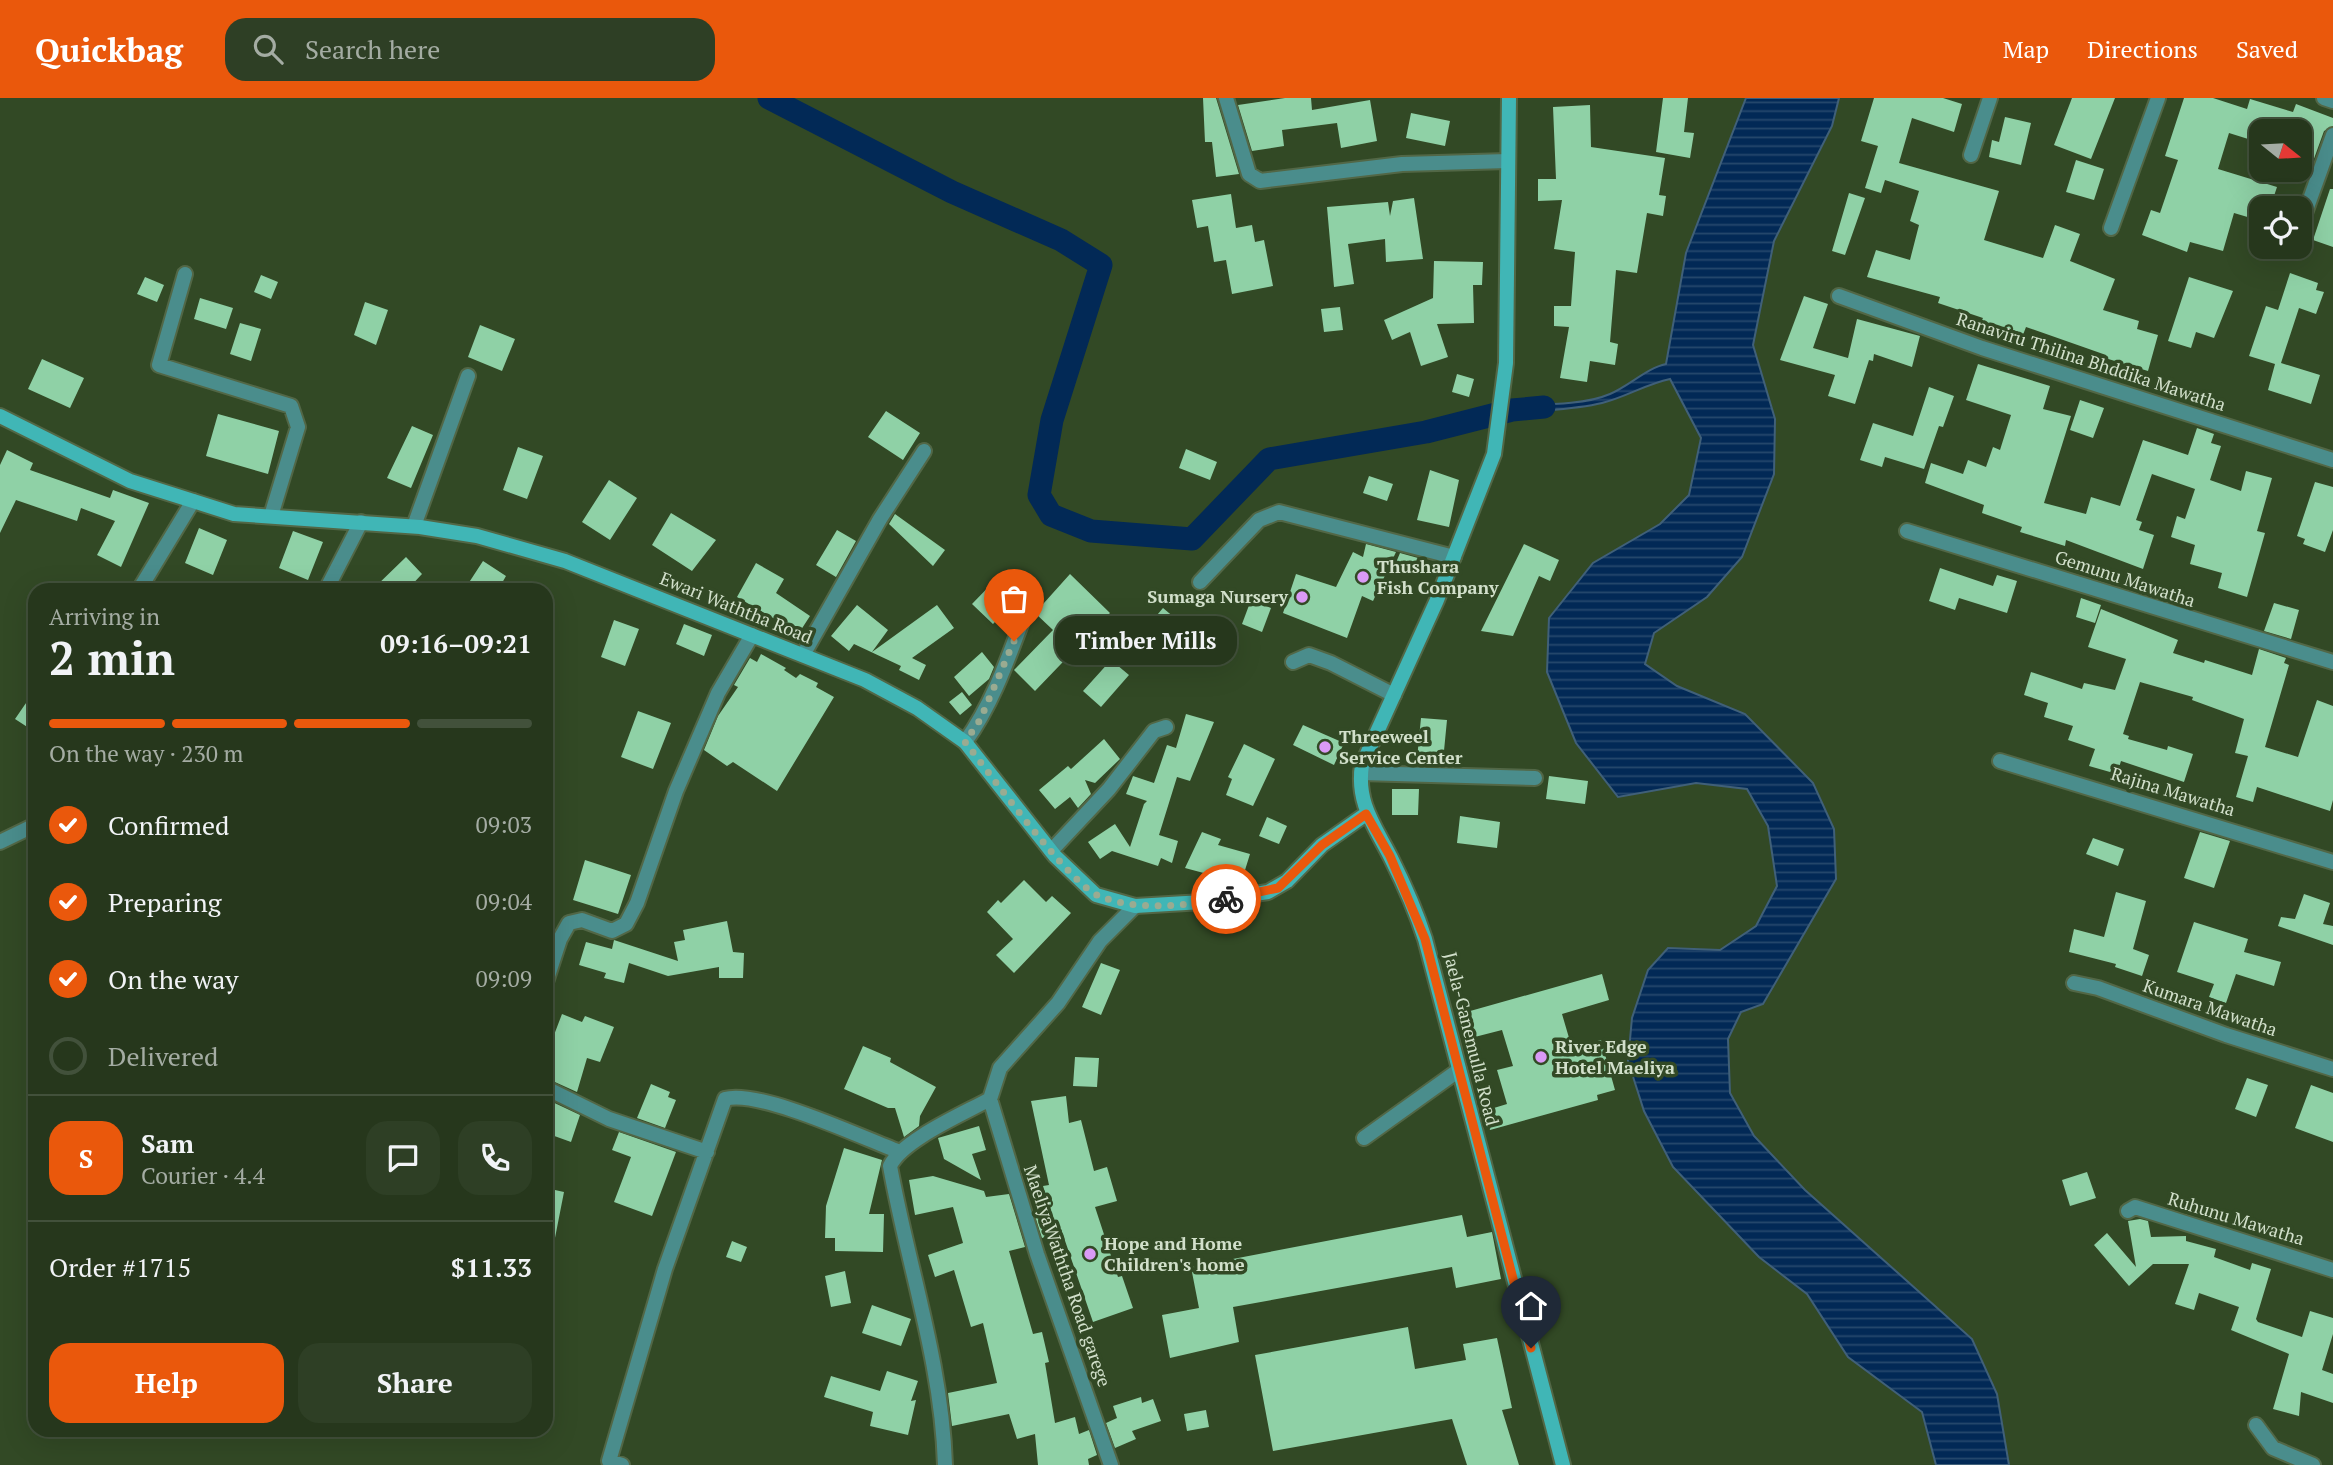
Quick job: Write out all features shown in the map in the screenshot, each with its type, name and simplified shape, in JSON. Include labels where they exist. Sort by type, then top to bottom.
[{"type":"street","points":[[1226,98],[1249,174],[1259,181],[1390,164],[1508,161]]},
{"type":"street","name":"Jaela-Ganemulla Road","points":[[1509,98],[1506,363],[1494,454],[1454,557],[1361,773],[1366,814],[1416,912],[1563,1465]]},
{"type":"street","points":[[1971,155],[1990,98]]},
{"type":"street","points":[[2111,228],[2158,98]]},
{"type":"street","points":[[2323,98],[2333,101]]},
{"type":"street","points":[[2311,196],[2333,135]]},
{"type":"street","points":[[185,274],[159,365],[291,405],[298,428],[271,516]]},
{"type":"street","name":"Ranaviru Thilina Bhddika Mawatha","points":[[1839,296],[1982,348],[2333,460]]},
{"type":"street","points":[[414,526],[468,376]]},
{"type":"street","name":"Ewari Waththa Road","points":[[0,416],[130,481],[234,514],[414,526],[477,536],[565,561],[865,680],[917,708],[965,742],[1051,850],[1096,895],[1135,906],[1203,902],[1278,888],[1322,845],[1366,814]]},
{"type":"street","points":[[803,655],[880,519],[924,451]]},
{"type":"street","points":[[143,583],[193,501]]},
{"type":"street","points":[[1199,582],[1259,520],[1279,512],[1454,557]]},
{"type":"street","points":[[330,583],[361,522]]},
{"type":"street","name":"Gemunu Mawatha","points":[[1907,531],[2333,662]]},
{"type":"street","points":[[965,742],[980,720],[999,682],[1030,600]]},
{"type":"street","points":[[553,960],[569,923],[582,920],[612,931],[626,924],[637,903],[676,791],[718,693],[752,635]]},
{"type":"street","points":[[1293,662],[1309,655],[1394,695]]},
{"type":"street","points":[[1051,850],[1109,789],[1154,731],[1167,727]]},
{"type":"street","name":"Rajina Mawatha","points":[[2000,761],[2333,862]]},
{"type":"street","points":[[1361,773],[1535,778]]},
{"type":"street","points":[[0,842],[28,828]]},
{"type":"street","points":[[945,1465],[944,1428],[929,1339],[890,1167],[900,1152],[989,1099],[1000,1068],[1058,1003],[1100,941],[1135,906]]},
{"type":"street","name":"Kumara Mawatha","points":[[2074,983],[2098,988],[2226,1035],[2333,1069]]},
{"type":"street","points":[[1364,1138],[1459,1070]]},
{"type":"street","points":[[553,1091],[610,1119],[707,1152]]},
{"type":"street","points":[[622,1465],[609,1461],[666,1269],[725,1099],[738,1095],[764,1101],[900,1152]]},
{"type":"street","name":"MaeliyaWaththa Road garege","points":[[989,1099],[1037,1254],[1111,1465]]},
{"type":"street","name":"Ruhunu Mawatha","points":[[2128,1211],[2135,1207],[2146,1210],[2179,1223],[2333,1269]]},
{"type":"street","points":[[2256,1425],[2273,1448],[2313,1465]]},
{"type":"water","points":[[1746,98],[1839,98],[1832,126],[1774,241],[1753,345],[1775,419],[1774,474],[1742,557],[1707,597],[1654,633],[1645,664],[1677,686],[1745,714],[1813,783],[1834,829],[1836,879],[1763,1004],[1741,1012],[1728,1039],[1730,1093],[1754,1136],[1805,1190],[1972,1339],[1997,1394],[2009,1465],[1936,1465],[1922,1412],[1848,1357],[1807,1294],[1759,1257],[1673,1167],[1644,1111],[1628,1061],[1632,1018],[1648,970],[1668,948],[1720,950],[1756,926],[1777,886],[1768,826],[1747,789],[1696,783],[1618,797],[1576,743],[1547,672],[1549,618],[1593,563],[1660,524],[1689,495],[1701,438],[1670,379],[1611,400],[1569,409],[1513,414],[1512,405],[1562,404],[1599,398],[1666,364],[1686,253]]},
{"type":"building","points":[[1203,98],[1216,98],[1239,174],[1216,177],[1212,142],[1205,142]]},
{"type":"building","points":[[1285,98],[1311,98],[1312,110],[1370,100],[1377,141],[1341,148],[1337,123],[1282,130],[1284,146],[1252,151],[1238,105]]},
{"type":"building","points":[[1663,98],[1688,98],[1684,132],[1694,133],[1690,158],[1656,152]]},
{"type":"building","points":[[1874,98],[1943,98],[1962,104],[1954,132],[1912,118],[1899,163],[1999,191],[1984,240],[2043,258],[2055,225],[2080,234],[2070,261],[2115,279],[2103,310],[2139,321],[2137,329],[2158,335],[2148,371],[2105,358],[2106,355],[2026,327],[2021,340],[1980,324],[1983,318],[1938,303],[1940,297],[1867,277],[1876,250],[1910,260],[1919,225],[1910,221],[1919,191],[1885,180],[1881,193],[1865,188],[1878,146],[1861,141]]},
{"type":"building","points":[[2072,98],[2115,98],[2091,159],[2054,145]]},
{"type":"building","points":[[2184,98],[2213,98],[2247,109],[2250,99],[2293,112],[2296,104],[2333,118],[2333,126],[2324,131],[2312,164],[2312,119],[2249,119],[2249,139],[2229,133],[2218,169],[2249,178],[2249,182],[2277,187],[2274,196],[2249,196],[2249,217],[2234,213],[2223,251],[2190,242],[2187,252],[2142,235],[2151,210],[2160,213],[2178,160],[2165,156]]},
{"type":"building","points":[[1590,105],[1591,147],[1665,158],[1659,195],[1666,196],[1663,216],[1647,213],[1637,273],[1616,270],[1610,342],[1618,344],[1615,365],[1590,361],[1587,382],[1560,378],[1569,327],[1554,326],[1554,306],[1571,306],[1575,252],[1554,249],[1562,200],[1538,201],[1538,179],[1556,179],[1553,107]]},
{"type":"building","points":[[1411,113],[1450,121],[1445,146],[1406,138]]},
{"type":"building","points":[[2005,117],[2031,123],[2021,165],[1989,157],[1992,140],[1999,142]]},
{"type":"building","points":[[2076,160],[2104,169],[2094,200],[2066,192]]},
{"type":"building","points":[[2330,189],[2333,189],[2333,247],[2313,240]]},
{"type":"building","points":[[1849,193],[1865,198],[1845,255],[1832,251]]},
{"type":"building","points":[[1231,194],[1236,228],[1252,225],[1255,242],[1264,240],[1273,286],[1232,294],[1226,260],[1214,262],[1208,226],[1197,228],[1192,200]]},
{"type":"building","points":[[1414,198],[1423,259],[1386,262],[1385,239],[1348,244],[1354,284],[1334,287],[1327,207],[1388,202],[1390,216],[1393,201]]},
{"type":"building","points":[[1434,261],[1483,262],[1482,285],[1473,285],[1474,323],[1437,324],[1448,357],[1421,366],[1410,332],[1392,340],[1384,320],[1433,298]]},
{"type":"building","points":[[2290,273],[2318,283],[2316,290],[2324,292],[2316,314],[2299,308],[2281,363],[2320,375],[2311,404],[2268,390],[2275,364],[2249,356],[2266,306],[2278,310]]},
{"type":"building","points":[[261,275],[278,282],[271,299],[254,292]]},
{"type":"building","points":[[145,277],[164,285],[157,302],[137,294]]},
{"type":"building","points":[[2189,277],[2233,291],[2214,338],[2196,332],[2191,348],[2168,341]]},
{"type":"building","points":[[1804,296],[1828,304],[1813,348],[1848,358],[1857,319],[1920,336],[1912,367],[1874,354],[1873,361],[1869,360],[1855,404],[1828,396],[1835,375],[1780,360]]},
{"type":"building","points":[[200,298],[233,308],[226,329],[194,319]]},
{"type":"building","points":[[365,302],[388,310],[376,345],[354,335]]},
{"type":"building","points":[[1340,307],[1343,330],[1324,332],[1321,309]]},
{"type":"building","points":[[240,323],[261,329],[251,361],[230,354]]},
{"type":"building","points":[[480,325],[515,339],[502,371],[468,357]]},
{"type":"building","points":[[42,359],[84,378],[70,408],[28,389]]},
{"type":"building","points":[[1978,364],[2050,386],[2043,409],[2071,416],[2044,503],[2086,514],[2091,497],[2120,506],[2143,440],[2188,455],[2197,428],[2214,434],[2211,443],[2221,446],[2210,480],[2241,491],[2246,471],[2272,478],[2257,531],[2265,533],[2247,597],[2218,588],[2222,573],[2190,564],[2195,545],[2171,537],[2177,516],[2185,519],[2195,489],[2152,474],[2136,520],[2142,522],[2139,530],[2154,535],[2143,569],[2066,540],[2065,546],[2020,532],[2022,527],[1982,513],[1984,505],[1925,483],[1931,463],[1963,474],[1968,460],[1986,467],[1993,447],[2000,450],[2011,415],[1966,400]]},
{"type":"building","points":[[1457,374],[1474,379],[1469,397],[1452,392]]},
{"type":"building","points":[[1929,387],[1954,396],[1943,427],[1939,426],[1924,469],[1885,457],[1882,467],[1860,460],[1873,423],[1913,436]]},
{"type":"building","points":[[2080,400],[2104,408],[2093,438],[2070,430]]},
{"type":"building","points":[[886,411],[920,433],[903,460],[868,437]]},
{"type":"building","points":[[218,414],[279,431],[268,474],[206,456]]},
{"type":"building","points":[[412,426],[433,435],[411,488],[387,478]]},
{"type":"building","points":[[518,447],[543,456],[527,499],[503,490]]},
{"type":"building","points":[[1186,449],[1217,462],[1210,480],[1179,468]]},
{"type":"building","points":[[7,450],[33,463],[30,470],[110,498],[113,490],[149,503],[121,567],[97,555],[115,521],[81,508],[77,521],[16,500],[0,533],[0,465]]},
{"type":"building","points":[[1430,470],[1459,480],[1449,527],[1417,520]]},
{"type":"building","points":[[1369,476],[1393,484],[1387,501],[1363,493]]},
{"type":"building","points":[[609,480],[637,498],[610,540],[582,522]]},
{"type":"building","points":[[2315,482],[2333,487],[2333,530],[2325,552],[2303,544],[2305,539],[2297,536]]},
{"type":"building","points":[[671,513],[716,540],[692,571],[652,545]]},
{"type":"building","points":[[895,514],[945,550],[933,566],[889,524]]},
{"type":"building","points":[[199,528],[227,540],[213,575],[185,563]]},
{"type":"building","points":[[837,530],[856,541],[836,577],[816,565]]},
{"type":"building","points":[[293,531],[323,542],[308,580],[279,568]]},
{"type":"building","points":[[1366,544],[1396,552],[1373,601],[1362,596],[1347,638],[1283,613],[1296,574],[1336,587],[1353,552],[1363,557]]},
{"type":"building","points":[[1524,544],[1559,560],[1550,581],[1539,576],[1513,636],[1481,631]]},
{"type":"building","points":[[1400,553],[1418,558],[1413,572],[1395,565]]},
{"type":"building","points":[[406,557],[422,574],[414,583],[379,583]]},
{"type":"building","points":[[483,561],[506,576],[502,583],[469,583]]},
{"type":"building","points":[[756,563],[784,579],[776,593],[810,616],[797,636],[780,622],[737,597]]},
{"type":"building","points":[[1940,568],[1993,586],[1997,575],[2017,581],[2007,613],[1959,598],[1955,610],[1929,601]]},
{"type":"building","points":[[1002,573],[1023,593],[993,624],[972,604]]},
{"type":"building","points":[[1070,574],[1110,613],[1035,691],[1014,670],[1053,630],[1035,613]]},
{"type":"building","points":[[2081,598],[2101,605],[2095,623],[2076,617]]},
{"type":"building","points":[[1251,600],[1271,608],[1262,632],[1242,624]]},
{"type":"building","points":[[2274,603],[2299,610],[2291,639],[2264,631]]},
{"type":"building","points":[[857,605],[888,630],[872,652],[937,605],[954,628],[912,658],[926,665],[919,680],[899,670],[901,666],[854,644],[849,651],[831,636]]},
{"type":"building","points":[[1163,608],[1175,618],[1159,638],[1146,628]]},
{"type":"building","points":[[2101,609],[2178,640],[2173,653],[2204,663],[2205,660],[2252,675],[2259,649],[2286,658],[2284,663],[2289,665],[2265,747],[2298,757],[2317,700],[2333,706],[2333,800],[2330,811],[2257,787],[2253,802],[2236,797],[2248,756],[2235,753],[2244,719],[2192,700],[2193,697],[2140,682],[2123,734],[2129,736],[2128,739],[2167,750],[2168,746],[2193,754],[2184,782],[2121,761],[2117,774],[2089,766],[2095,749],[2068,740],[2073,726],[2044,717],[2048,703],[2024,695],[2031,672],[2082,689],[2084,683],[2115,690],[2126,659],[2088,647]]},
{"type":"building","points":[[614,620],[639,629],[625,666],[601,657]]},
{"type":"building","points":[[684,624],[712,635],[704,656],[676,644]]},
{"type":"building","points":[[982,652],[994,667],[989,679],[969,696],[954,677]]},
{"type":"building","points":[[761,654],[786,668],[784,670],[796,678],[800,674],[818,683],[816,687],[834,697],[777,791],[733,762],[727,766],[704,750],[718,716],[738,687],[734,685],[750,658],[757,662]]},
{"type":"building","points":[[1111,660],[1129,675],[1101,707],[1083,691]]},
{"type":"building","points":[[962,692],[972,705],[960,715],[949,702]]},
{"type":"building","points":[[28,700],[28,727],[15,719]]},
{"type":"building","points":[[638,711],[671,723],[653,769],[621,757]]},
{"type":"building","points":[[1186,714],[1214,722],[1190,781],[1177,777],[1159,835],[1178,841],[1172,863],[1161,858],[1158,866],[1112,851],[1100,859],[1088,842],[1115,824],[1130,847],[1147,801],[1126,794],[1133,776],[1154,783],[1167,745],[1176,748]]},
{"type":"building","points":[[1421,718],[1447,720],[1443,761],[1417,759]]},
{"type":"building","name":"Threeweel Service Center","points":[[1303,725],[1344,743],[1334,765],[1293,745]]},
{"type":"building","points":[[1104,739],[1120,759],[1095,783],[1085,780],[1091,794],[1078,808],[1070,797],[1055,809],[1039,790],[1068,766],[1071,769]]},
{"type":"building","points":[[1244,744],[1275,759],[1253,806],[1226,795],[1232,779],[1228,777]]},
{"type":"building","points":[[1549,776],[1588,781],[1585,804],[1546,799]]},
{"type":"building","points":[[1392,789],[1419,789],[1418,815],[1392,815]]},
{"type":"building","points":[[1460,816],[1500,822],[1497,848],[1457,843]]},
{"type":"building","points":[[1267,817],[1287,826],[1279,844],[1259,836]]},
{"type":"building","points":[[1202,832],[1221,839],[1218,845],[1250,854],[1241,883],[1185,868]]},
{"type":"building","points":[[2200,832],[2230,841],[2214,888],[2184,878]]},
{"type":"building","points":[[2093,838],[2124,849],[2118,866],[2086,854]]},
{"type":"building","points":[[585,860],[631,875],[618,914],[573,900]]},
{"type":"building","points":[[1024,880],[1046,902],[1052,896],[1071,913],[1014,973],[996,955],[1013,939],[987,912],[998,900],[1001,903]]},
{"type":"building","points":[[2116,892],[2146,901],[2133,949],[2149,955],[2142,976],[2115,967],[2116,964],[2069,952],[2074,929],[2104,937]]},
{"type":"building","points":[[2304,894],[2330,903],[2323,924],[2333,926],[2333,945],[2278,926],[2281,917],[2295,919]]},
{"type":"building","points":[[727,921],[733,952],[744,953],[743,978],[719,978],[719,967],[668,976],[629,963],[624,983],[604,978],[606,973],[579,965],[586,942],[612,949],[614,940],[678,961],[674,942],[685,940],[683,930]]},
{"type":"building","points":[[2194,922],[2248,939],[2244,952],[2281,962],[2274,986],[2236,974],[2226,1003],[2209,997],[2214,984],[2177,972]]},
{"type":"building","points":[[1101,963],[1120,970],[1101,1015],[1082,1007]]},
{"type":"building","points":[[1602,974],[1609,1000],[1562,1014],[1572,1048],[1601,1040],[1615,1090],[1597,1095],[1598,1100],[1490,1130],[1484,1111],[1507,1104],[1497,1070],[1513,1066],[1502,1030],[1463,1040],[1456,1015]]},
{"type":"building","points":[[562,1014],[582,1022],[585,1016],[614,1027],[600,1062],[587,1058],[577,1092],[553,1081],[553,1038]]},
{"type":"building","points":[[863,1046],[891,1058],[890,1062],[936,1087],[920,1116],[919,1126],[904,1137],[895,1108],[888,1108],[844,1089]]},
{"type":"building","points":[[1075,1057],[1099,1058],[1097,1087],[1073,1086]]},
{"type":"building","points":[[2247,1078],[2268,1085],[2256,1117],[2235,1109]]},
{"type":"building","points":[[651,1084],[670,1092],[668,1097],[676,1100],[665,1128],[637,1118]]},
{"type":"building","points":[[2311,1085],[2333,1093],[2333,1142],[2295,1128]]},
{"type":"building","points":[[1066,1096],[1069,1123],[1081,1120],[1094,1171],[1107,1167],[1117,1201],[1095,1207],[1118,1277],[1122,1276],[1133,1308],[1093,1322],[1062,1232],[1042,1238],[1034,1213],[1050,1208],[1043,1186],[1049,1185],[1031,1101]]},
{"type":"building","points":[[553,1102],[580,1115],[571,1142],[553,1136]]},
{"type":"building","points":[[979,1126],[986,1150],[972,1154],[981,1180],[944,1159],[938,1138]]},
{"type":"building","points":[[619,1132],[676,1152],[652,1216],[614,1202],[631,1157],[612,1150]]},
{"type":"building","points":[[844,1148],[882,1160],[869,1214],[884,1214],[883,1252],[835,1251],[835,1238],[825,1238],[826,1206]]},
{"type":"building","points":[[2087,1172],[2096,1198],[2070,1206],[2062,1180]]},
{"type":"building","points":[[933,1176],[984,1191],[986,1197],[1009,1194],[1025,1247],[1009,1251],[1033,1334],[1042,1332],[1049,1362],[1045,1363],[1055,1423],[1075,1417],[1079,1434],[1089,1430],[1097,1455],[1088,1459],[1089,1465],[1038,1465],[1035,1434],[1017,1439],[1009,1414],[952,1426],[948,1393],[997,1383],[983,1323],[971,1327],[954,1270],[935,1277],[928,1255],[963,1243],[953,1207],[915,1215],[909,1180]]},
{"type":"building","points":[[553,1190],[564,1192],[553,1243]]},
{"type":"building","points":[[1462,1215],[1467,1237],[1492,1232],[1501,1279],[1456,1288],[1452,1267],[1233,1307],[1239,1342],[1170,1358],[1162,1315],[1199,1308],[1191,1267]]},
{"type":"building","points":[[2128,1221],[2148,1221],[2151,1237],[2186,1236],[2186,1241],[2216,1249],[2214,1257],[2250,1270],[2252,1263],[2271,1269],[2256,1319],[2258,1322],[2302,1337],[2310,1311],[2333,1318],[2333,1334],[2322,1370],[2333,1374],[2333,1403],[2301,1392],[2299,1416],[2273,1409],[2289,1354],[2231,1330],[2239,1307],[2199,1293],[2194,1310],[2175,1304],[2189,1264],[2153,1264],[2129,1286],[2094,1245],[2107,1233],[2136,1267]]},
{"type":"building","points":[[732,1241],[747,1247],[741,1262],[726,1257]]},
{"type":"building","points":[[845,1271],[851,1303],[831,1307],[825,1276]]},
{"type":"building","points":[[872,1305],[911,1319],[901,1346],[862,1333]]},
{"type":"building","points":[[1408,1327],[1415,1369],[1466,1360],[1463,1344],[1497,1338],[1512,1408],[1502,1410],[1519,1465],[1467,1465],[1452,1419],[1273,1451],[1255,1355]]},
{"type":"building","points":[[887,1371],[918,1381],[911,1401],[916,1400],[908,1435],[870,1426],[873,1412],[824,1397],[831,1376],[880,1391]]},
{"type":"building","points":[[1141,1397],[1142,1403],[1153,1399],[1161,1421],[1132,1431],[1136,1439],[1115,1448],[1106,1423],[1117,1418],[1113,1406]]},
{"type":"building","points":[[1206,1410],[1209,1427],[1187,1431],[1184,1414]]},
{"type":"waterway","points":[[769,98],[952,192],[1061,240],[1101,265],[1052,420],[1039,495],[1051,515],[1091,531],[1192,539],[1269,459],[1426,432],[1512,410],[1544,407]]},
{"type":"way so far","points":[[1014,641],[999,682],[980,720],[965,742],[1055,856],[1096,895],[1135,906],[1226,899]]},
{"type":"place","name":"Thushara Fish Company","points":[[1363,577]]},
{"type":"place","name":"Sumaga Nursery","points":[[1302,597]]},
{"type":"place","name":"Timber Mills","points":[[1014,641]]},
{"type":"place","name":"Threeweel Service Center","points":[[1325,747]]},
{"type":"place","name":"River Edge Hotel Maeliya","points":[[1541,1057]]},
{"type":"place","name":"Hope and Home Children's home","points":[[1090,1254]]},
{"type":"route","points":[[1226,899],[1278,888],[1322,845],[1366,814],[1390,856],[1416,912],[1425,939],[1531,1348]]}]
